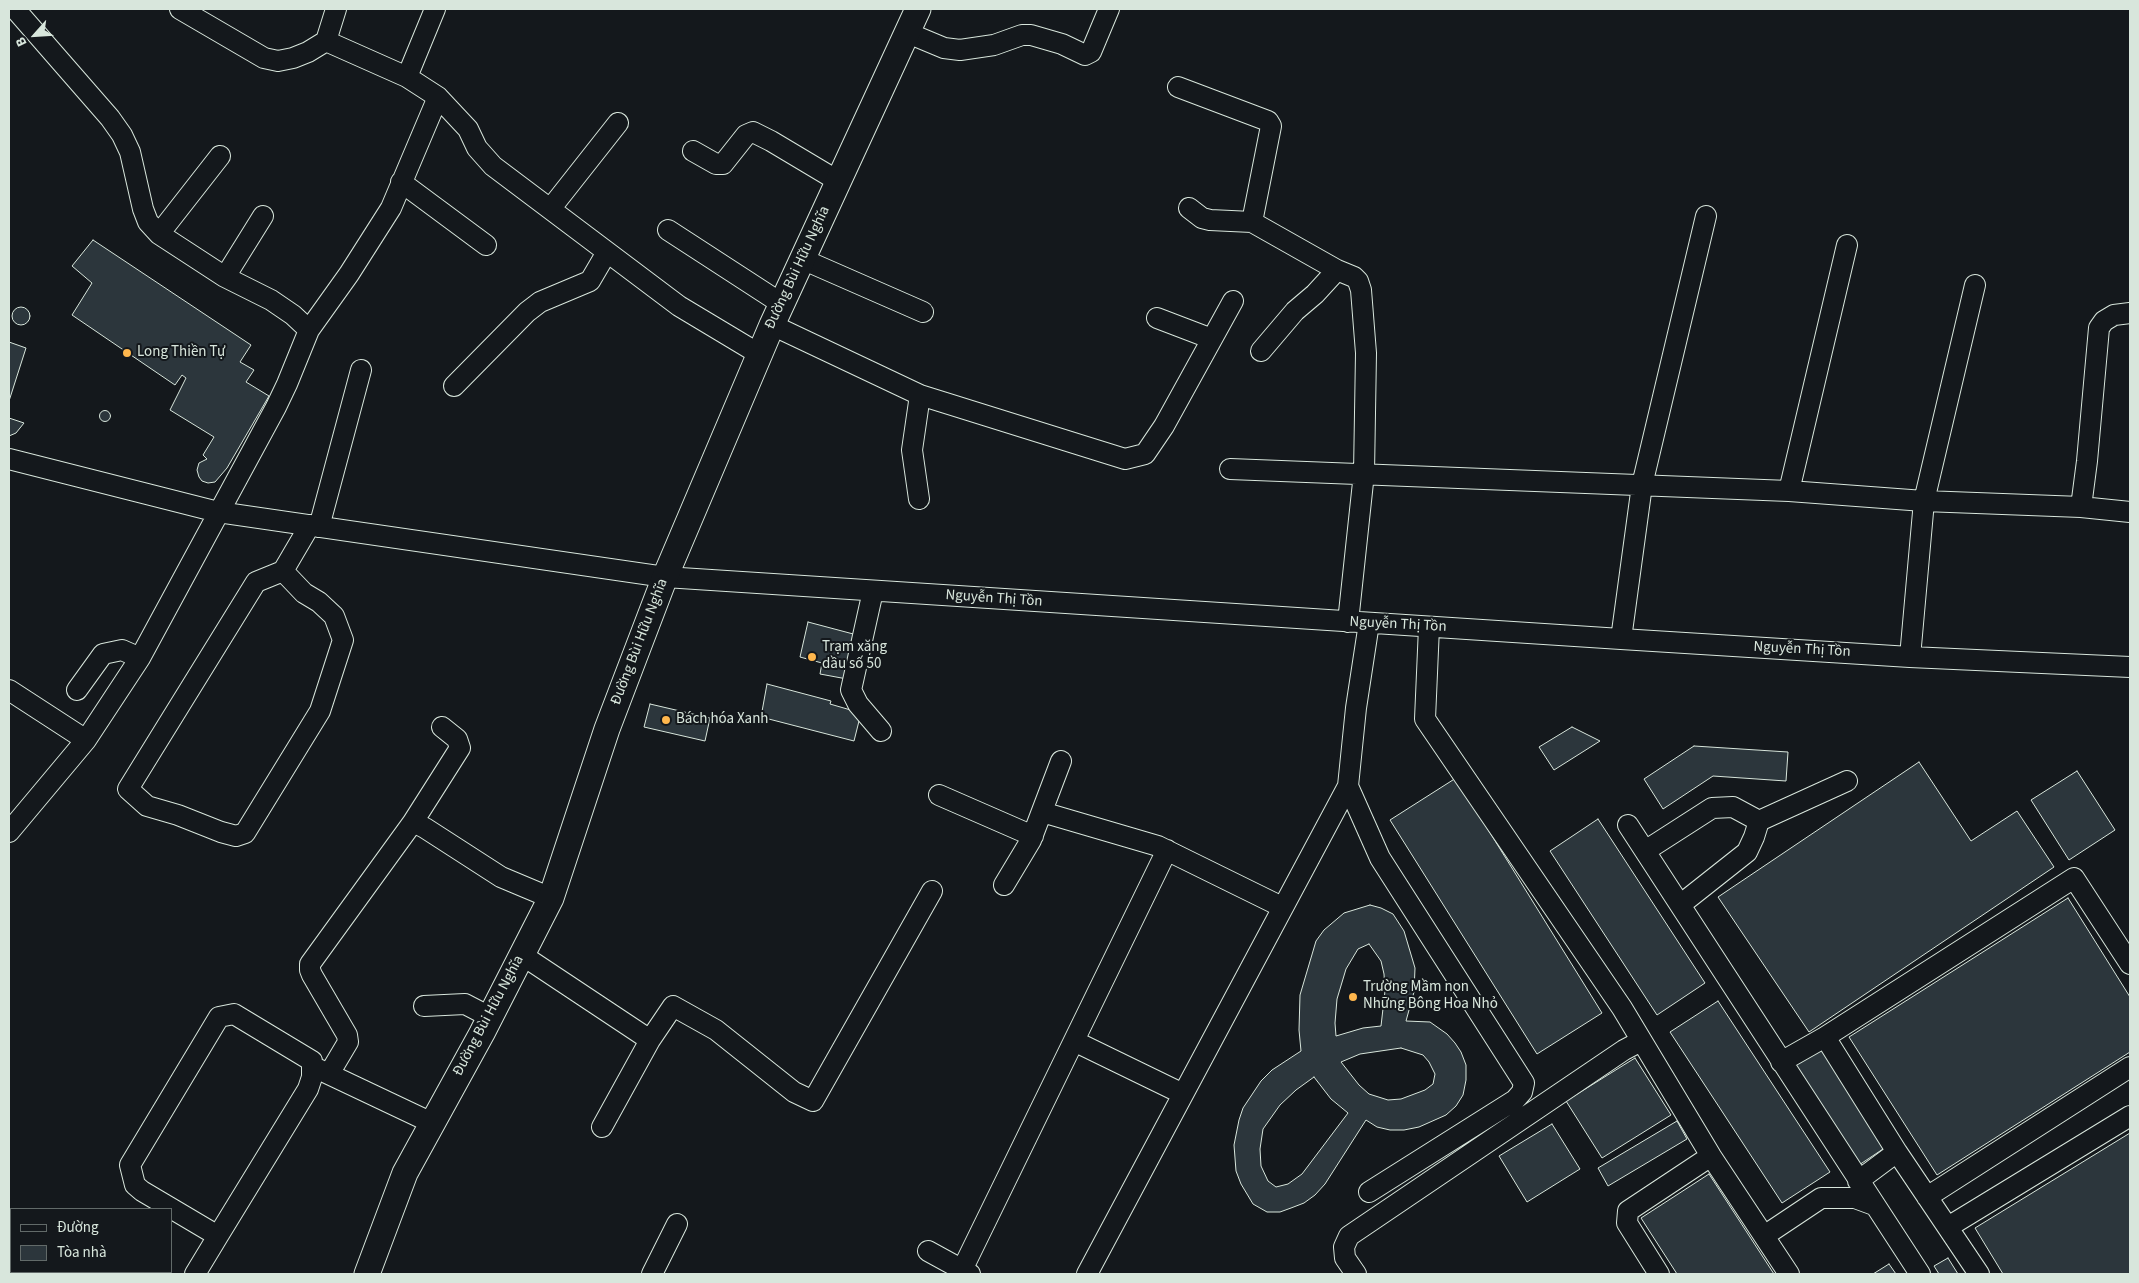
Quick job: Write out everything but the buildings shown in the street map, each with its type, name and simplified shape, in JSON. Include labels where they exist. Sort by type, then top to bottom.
[{"type":"main road","name":"Đường Bùi Hữu Nghĩa","points":[[367,1274],[405,1173],[490,1017],[550,898],[607,729],[665,577],[759,354],[918,9]]},
{"type":"street","points":[[15,9],[110,118],[122,135],[130,152],[142,209],[148,222],[159,234],[224,277],[272,300],[293,315],[309,330]]},
{"type":"street","points":[[180,9],[264,58],[278,61],[294,58],[326,41],[336,9]]},
{"type":"street","points":[[407,77],[435,9]]},
{"type":"street","points":[[908,33],[944,48],[960,50],[994,45],[1022,35],[1031,35],[1062,44],[1085,55],[1091,52],[1109,9]]},
{"type":"street","points":[[326,41],[407,77],[438,97],[468,129],[478,148],[493,166],[679,306],[759,354]]},
{"type":"street","points":[[1178,87],[1258,116],[1270,124],[1252,222]]},
{"type":"street","points":[[9,832],[86,740],[140,658],[287,384],[309,330],[372,240],[391,208],[438,97]]},
{"type":"street","points":[[551,208],[618,122]]},
{"type":"street","points":[[693,151],[716,164],[723,164],[746,135],[752,132],[778,145],[838,181]]},
{"type":"street","points":[[159,234],[220,156]]},
{"type":"street","points":[[402,182],[486,245]]},
{"type":"street","points":[[1189,208],[1202,218],[1210,220],[1252,222],[1337,270],[1354,276],[1362,290],[1366,353],[1364,473],[1348,622]]},
{"type":"street","points":[[224,277],[263,216]]},
{"type":"street","points":[[1621,639],[1642,484],[1706,216]]},
{"type":"street","points":[[668,230],[777,314],[920,395],[1125,459],[1145,454],[1164,426],[1233,301]]},
{"type":"street","points":[[1789,491],[1847,245]]},
{"type":"street","points":[[454,386],[540,302],[590,281],[607,252]]},
{"type":"street","points":[[802,259],[923,312]]},
{"type":"street","points":[[1261,351],[1295,311],[1315,294],[1337,270]]},
{"type":"street","points":[[1910,657],[1924,501],[1974,285]]},
{"type":"street","points":[[2081,507],[2088,461],[2099,328],[2104,321],[2114,315],[2130,313]]},
{"type":"street","points":[[1157,318],[1212,339]]},
{"type":"street","points":[[283,571],[304,593],[319,602],[334,616],[343,640],[320,711],[245,833],[236,836],[221,832],[178,815],[147,806],[121,785],[256,582],[283,571],[315,526],[360,370]]},
{"type":"street","points":[[919,499],[912,450],[920,395]]},
{"type":"street","name":"Nguyễn Thị Tồn","points":[[9,459],[218,512],[665,577],[1910,657],[2130,667]]},
{"type":"street","points":[[1230,469],[1789,491],[1924,501],[2081,507],[2130,512]]},
{"type":"street","points":[[873,591],[851,690],[858,704],[881,731]]},
{"type":"street","points":[[1087,1274],[1348,786],[1356,708],[1369,623]]},
{"type":"street","points":[[1429,627],[1425,719],[1622,1008],[1711,1156],[1790,1274]]},
{"type":"street","points":[[77,690],[103,654],[122,650],[140,658]]},
{"type":"street","points":[[9,690],[86,740]]},
{"type":"street","points":[[195,1274],[308,1088],[312,1077],[348,1042],[347,1035],[312,975],[310,964],[413,822],[460,748],[457,739],[442,727]]},
{"type":"street","points":[[1004,885],[1033,836],[1061,760]]},
{"type":"street","points":[[1758,821],[1847,781]]},
{"type":"street","points":[[1348,786],[1380,858],[1524,1083],[1522,1092],[1516,1100],[1369,1192]]},
{"type":"street","points":[[939,795],[1033,836]]},
{"type":"street","points":[[1645,851],[1712,808],[1733,807],[1758,821]]},
{"type":"street","points":[[1042,812],[1167,850],[1282,907]]},
{"type":"street","points":[[1680,905],[1747,852],[1754,837],[1758,821]]},
{"type":"street","points":[[413,822],[501,877],[550,898]]},
{"type":"street","points":[[1628,824],[1920,1274]]},
{"type":"street","points":[[928,1250],[966,1272],[1074,1041],[1167,850]]},
{"type":"street","points":[[1781,1062],[1825,1037],[2074,878],[2130,964]]},
{"type":"street","points":[[602,1127],[650,1040],[673,1006],[716,1030],[794,1092],[813,1100],[932,891]]},
{"type":"street","points":[[522,955],[650,1040]]},
{"type":"street","points":[[424,1006],[465,1004],[490,1017]]},
{"type":"street","points":[[171,1208],[142,1191],[136,1185],[130,1165],[219,1017],[234,1014],[312,1061],[321,1070],[432,1123]]},
{"type":"street","points":[[1825,1037],[1897,1152],[1979,1274]]},
{"type":"street","points":[[1356,1274],[1345,1258],[1344,1247],[1349,1236],[1642,1040]]},
{"type":"street","points":[[1074,1041],[1183,1094]]},
{"type":"street","points":[[1927,1197],[2130,1066]]},
{"type":"street","points":[[1948,1227],[2130,1116]]},
{"type":"street","points":[[1858,1181],[1897,1152]]},
{"type":"street","points":[[1659,1274],[1627,1223],[1628,1211],[1711,1156]]},
{"type":"street","points":[[1764,1236],[1821,1198],[1855,1198],[1874,1205]]},
{"type":"street","points":[[172,1209],[218,1236]]},
{"type":"street","points":[[652,1274],[678,1224]]},
{"type":"place","name":"Long Thiền Tự","points":[[127,353]]},
{"type":"place","name":"Trạm xăng dầu số 50","points":[[812,657]]},
{"type":"place","name":"Bách hóa Xanh","points":[[666,720]]},
{"type":"place","name":"Trường Mầm non Những Bông Hoa Nhỏ","points":[[1353,997]]}]
